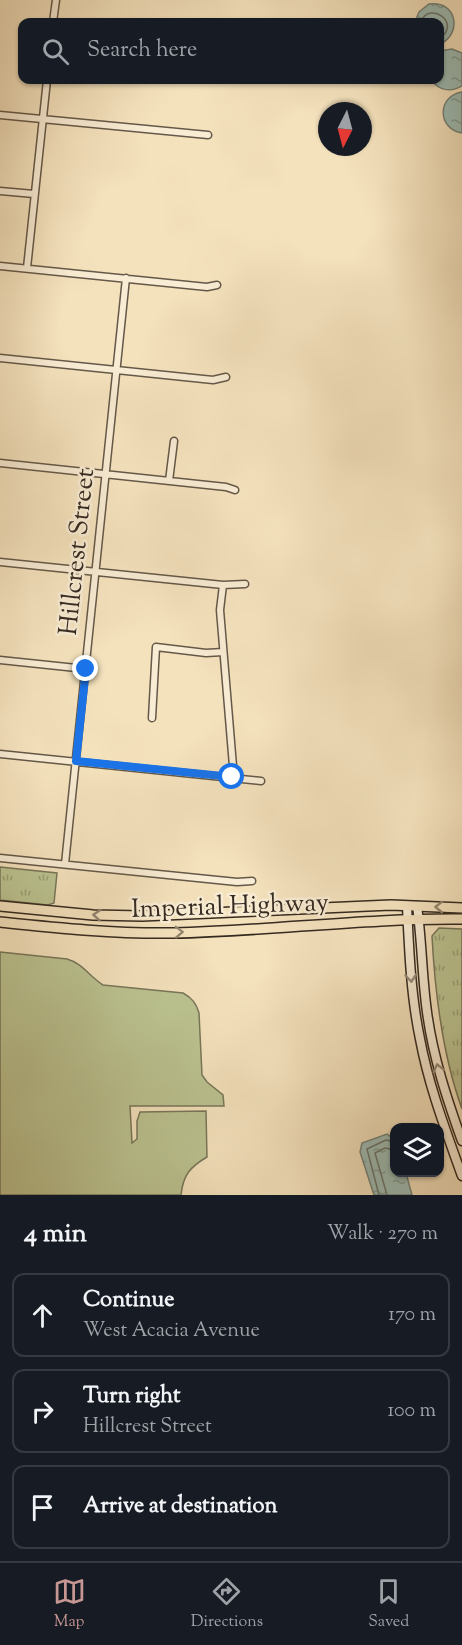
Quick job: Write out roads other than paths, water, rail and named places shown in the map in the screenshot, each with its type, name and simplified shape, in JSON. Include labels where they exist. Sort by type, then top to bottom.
[{"type":"main road","name":"Imperial Highway","points":[[0,906],[116,916],[373,905],[462,908]]},
{"type":"main road","points":[[412,906],[418,919],[424,992],[431,1034],[446,1097],[462,1141]]},
{"type":"main road","points":[[412,906],[408,920],[411,973],[419,1037],[435,1101],[462,1176]]},
{"type":"main road","points":[[16,924],[22,920],[50,923],[54,921],[56,912]]},
{"type":"main road","name":"Imperial Highway","points":[[0,922],[98,931],[174,933],[418,919],[462,919]]},
{"type":"street","points":[[54,18],[56,0]]},
{"type":"street","points":[[27,268],[47,84]]},
{"type":"street","points":[[0,115],[208,135]]},
{"type":"street","points":[[0,191],[34,194]]},
{"type":"street","points":[[0,266],[207,287],[217,285]]},
{"type":"street","name":"Hillcrest Street","points":[[65,864],[126,278]]},
{"type":"street","points":[[0,358],[213,380],[226,377]]},
{"type":"street","points":[[169,481],[174,441]]},
{"type":"street","points":[[0,463],[226,487],[235,490]]},
{"type":"street","points":[[0,562],[223,585],[245,584]]},
{"type":"street","points":[[223,585],[220,610],[232,777]]},
{"type":"street","points":[[152,718],[156,647],[206,653],[223,652]]},
{"type":"street","points":[[0,660],[86,669]]},
{"type":"street","points":[[0,754],[261,781]]},
{"type":"street","points":[[0,858],[237,882],[252,881]]},
{"type":"water","points":[[429,4],[446,7],[454,19],[452,33],[447,40],[444,42],[444,18],[417,18],[419,12]]},
{"type":"water","points":[[452,49],[462,53],[462,86],[445,89],[436,84],[444,84],[444,50]]},
{"type":"water","points":[[462,92],[462,133],[448,125],[443,113],[448,100]]},
{"type":"water","points":[[387,1134],[390,1136],[390,1177],[407,1177],[412,1195],[374,1195],[360,1152],[362,1143]]}]
